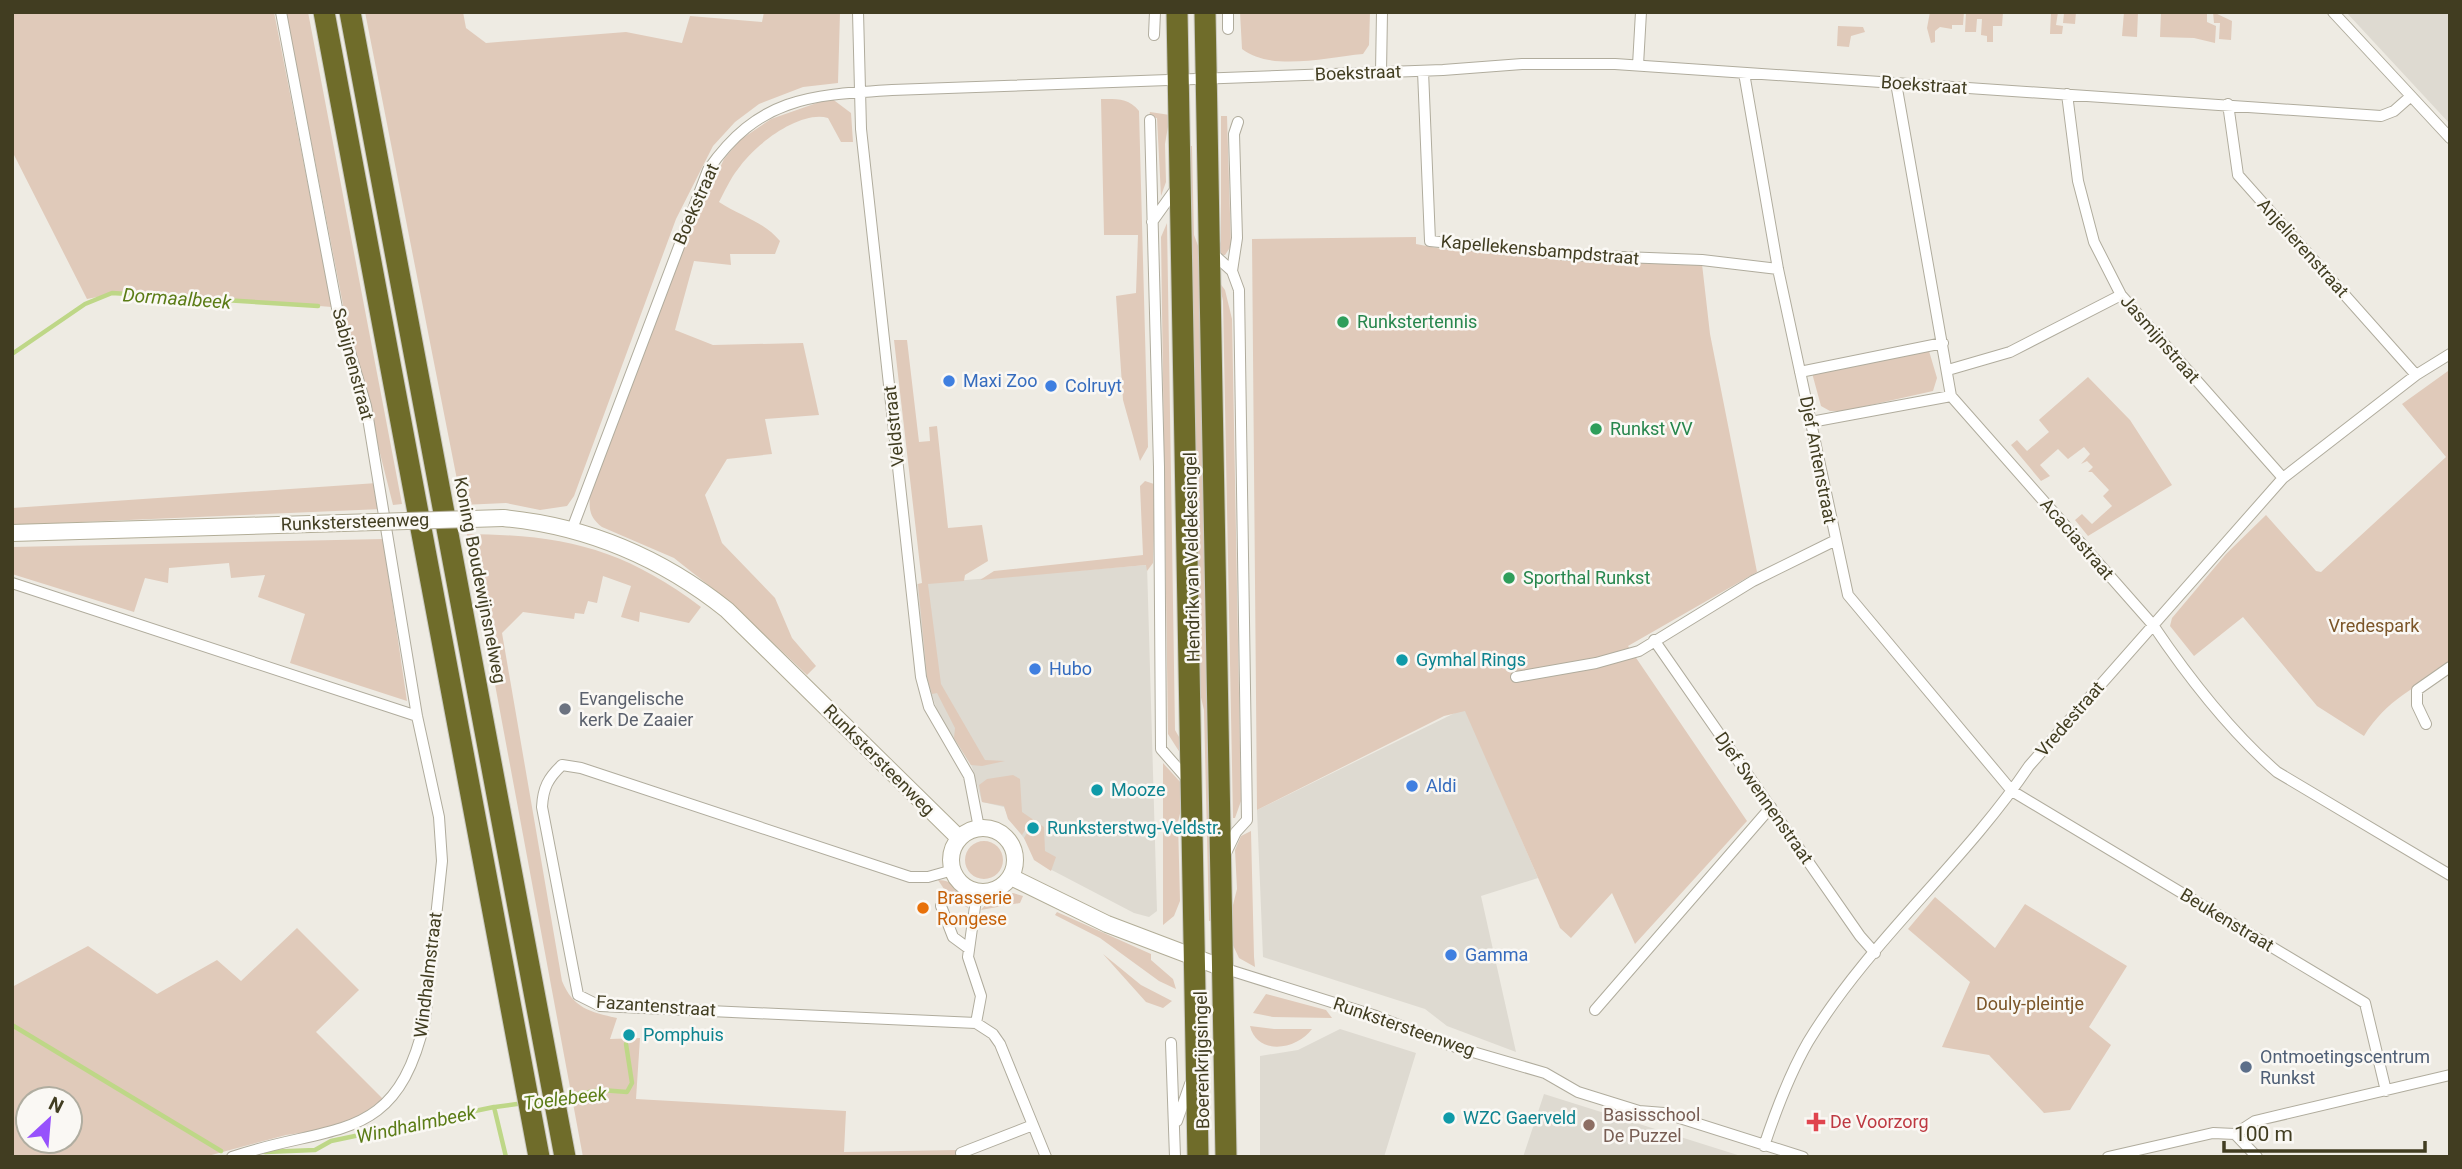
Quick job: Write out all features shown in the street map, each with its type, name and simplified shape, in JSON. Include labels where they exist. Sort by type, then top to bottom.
[{"type":"highway","points":[[324,12],[539,1157]]},
{"type":"highway","name":"Koning Boudewijnsnelweg","points":[[350,12],[565,1157]]},
{"type":"highway","name":"Hendrik van Veldekesingel","points":[[1177,12],[1195,959]]},
{"type":"highway","name":"Hendrik van Veldekesingel","points":[[1205,12],[1223,968]]},
{"type":"highway","name":"Boerenkrijgsingel","points":[[1195,959],[1198,1157]]},
{"type":"highway","name":"Boerenkrijgsingel","points":[[1223,968],[1227,1155]]},
{"type":"street","name":"Sabijnenstraat","points":[[282,12],[337,308],[366,406],[417,716]]},
{"type":"street","name":"Veldstraat","points":[[858,12],[861,130],[921,677],[929,707],[969,776],[979,828]]},
{"type":"street","points":[[1154,35],[1155,12]]},
{"type":"street","points":[[1227,12],[1228,29]]},
{"type":"street","points":[[1381,72],[1382,12]]},
{"type":"street","points":[[1638,65],[1641,12]]},
{"type":"street","points":[[2333,12],[2450,138]]},
{"type":"street","name":"Boekstraat","points":[[572,529],[708,170],[736,136],[769,112],[806,98],[860,92],[1423,71],[1557,63],[1638,65],[2381,116],[2394,111],[2411,96]]},
{"type":"street","name":"Kapellekensbampdstraat","points":[[1423,71],[1430,241],[1570,255],[1702,260],[1779,269]]},
{"type":"street","name":"Djef Antenstraat","points":[[1744,73],[1779,269],[1834,541],[1848,595],[2012,791]]},
{"type":"street","points":[[1811,422],[1951,396],[1896,83]]},
{"type":"street","name":"Jasmijnstraat","points":[[2067,94],[2077,181],[2094,242],[2121,295],[2283,478]]},
{"type":"street","name":"Anjelierenstraat","points":[[2228,104],[2238,175],[2416,374]]},
{"type":"street","name":"Hendrik van Veldekesingel","points":[[1150,120],[1159,467],[1161,750],[1191,783]]},
{"type":"street","name":"Hendrik van Veldekesingel","points":[[1222,863],[1236,832],[1247,820],[1239,290],[1232,271],[1237,238],[1234,134],[1238,122]]},
{"type":"street","points":[[1152,222],[1181,182]]},
{"type":"street","points":[[1208,250],[1232,271]]},
{"type":"street","points":[[1948,370],[2010,352],[2121,295]]},
{"type":"street","points":[[1800,372],[1943,343]]},
{"type":"street","name":"Vredestraat","points":[[1764,1146],[1778,1105],[1808,1042],[1875,953],[2012,791],[2029,766],[2283,478],[2416,374],[2450,354]]},
{"type":"street","name":"Acaciastraat","points":[[1951,396],[2153,625],[2181,666],[2255,752],[2277,772],[2450,875]]},
{"type":"street","name":"Runkstersteenweg","points":[[12,533],[503,518],[572,529],[658,562],[719,603],[959,838]]},
{"type":"street","points":[[1516,677],[1596,663],[1639,650],[1753,581],[1834,541]]},
{"type":"street","points":[[12,583],[417,716]]},
{"type":"street","name":"Djef Swennenstraat","points":[[1654,640],[1860,936],[1875,953]]},
{"type":"street","points":[[2426,724],[2417,705],[2417,690],[2450,667]]},
{"type":"street","name":"Windhalmstraat","points":[[232,1157],[263,1146],[326,1134],[364,1119],[380,1110],[396,1094],[408,1072],[425,1020],[442,861],[433,776],[417,716]]},
{"type":"street","name":"Fazantenstraat","points":[[953,870],[928,877],[910,877],[581,768],[562,765],[549,777],[543,792],[542,807],[578,995],[600,1006],[976,1023]]},
{"type":"street","name":"Beukenstraat","points":[[2012,791],[2365,1003],[2386,1091]]},
{"type":"street","points":[[1595,1010],[1771,807]]},
{"type":"street","points":[[979,828],[994,829],[1012,845],[1016,863],[1011,877],[997,890],[977,892],[963,885],[953,870],[952,853],[959,838],[979,828]]},
{"type":"street","name":"Runkstersteenweg","points":[[1011,877],[1107,924],[1195,959],[1370,1014],[1449,1045],[1545,1073],[1578,1092],[1639,1111],[1664,1113],[1803,1157]]},
{"type":"street","points":[[977,892],[968,948],[968,957],[981,996],[976,1023],[993,1034],[1000,1044],[1046,1157]]},
{"type":"street","points":[[941,906],[953,937],[968,948]]},
{"type":"street","name":"Boerenkrijgsingel","points":[[1171,1043],[1175,1157]]},
{"type":"street","name":"Boerenkrijgsingel","points":[[1175,1125],[1196,1068]]},
{"type":"street","points":[[2108,1157],[2213,1133],[2235,1134],[2255,1121],[2450,1076]]},
{"type":"street","points":[[961,1153],[1033,1125]]},
{"type":"street","points":[[2235,1134],[2257,1157]]},
{"type":"shaded area","points":[[2346,12],[2450,12],[2450,124]]},
{"type":"shaded area","points":[[1147,565],[1157,911],[1149,917],[1134,913],[1046,867],[1009,819],[1004,807],[982,802],[972,767],[939,715],[926,680],[917,584]]},
{"type":"shaded area","points":[[1465,708],[1538,878],[1481,896],[1516,1052],[1447,1026],[1425,1009],[1263,957],[1257,810]]},
{"type":"shaded area","points":[[1340,1029],[1416,1053],[1384,1157],[1260,1157],[1260,1056],[1298,1050]]},
{"type":"shaded area","name":"Basisschool De Puzzel","points":[[1544,1094],[1744,1157],[1523,1157]]},
{"type":"green space","points":[[12,12],[274,12],[332,307],[128,291],[87,299],[12,151]]},
{"type":"green space","points":[[286,12],[308,12],[402,504],[393,505],[344,310]]},
{"type":"green space","points":[[365,12],[463,12],[466,28],[486,43],[626,32],[682,43],[690,16],[762,22],[764,12],[840,12],[838,83],[803,87],[759,104],[735,122],[713,146],[676,219],[574,496],[567,506],[540,510],[506,503],[462,505]]},
{"type":"green space","points":[[1240,12],[1370,12],[1369,45],[1363,54],[1300,61],[1268,60],[1242,49]]},
{"type":"green space","points":[[1930,12],[1964,12],[1963,25],[1952,25],[1952,29],[1940,27],[1935,31],[1935,42],[1931,43],[1927,28]]},
{"type":"green space","points":[[1966,12],[2003,12],[2002,26],[1993,26],[1993,42],[1987,42],[1987,36],[1981,35],[1982,19],[1977,19],[1976,32],[1965,32]]},
{"type":"green space","points":[[2051,12],[2058,12],[2056,25],[2063,26],[2062,34],[2050,34]]},
{"type":"green space","points":[[2058,12],[2076,12],[2075,24],[2063,23],[2064,13]]},
{"type":"green space","points":[[2124,12],[2138,12],[2137,37],[2122,36]]},
{"type":"green space","points":[[2161,12],[2207,12],[2207,22],[2216,26],[2215,43],[2194,38],[2160,37]]},
{"type":"green space","points":[[2213,12],[2232,21],[2231,40],[2219,39],[2220,23],[2214,23]]},
{"type":"green space","points":[[1838,26],[1863,27],[1865,32],[1851,36],[1849,47],[1837,46]]},
{"type":"green space","points":[[831,98],[851,113],[853,142],[841,142],[828,118],[804,119],[766,140],[745,160],[732,177],[719,202],[773,234],[780,241],[775,254],[730,254],[731,265],[694,261],[675,330],[713,345],[803,343],[819,415],[765,419],[772,454],[727,459],[705,495],[722,543],[775,598],[792,638],[816,666],[807,675],[731,603],[674,558],[602,527],[592,516],[590,494],[689,234],[724,159],[740,140],[771,119]]},
{"type":"green space","points":[[1101,99],[1127,101],[1139,111],[1148,447],[1140,461],[1123,400],[1116,296],[1136,293],[1138,235],[1104,235]]},
{"type":"green space","points":[[1150,112],[1170,115],[1165,144],[1166,182],[1161,196],[1157,118],[1149,117]]},
{"type":"green space","points":[[1221,116],[1227,116],[1231,246],[1225,255],[1221,255],[1218,248],[1221,241]]},
{"type":"green space","points":[[1188,146],[1192,146],[1194,235],[1200,251],[1214,921],[1209,921],[1204,710],[1197,681]]},
{"type":"green space","points":[[1167,223],[1175,730],[1182,742],[1182,756],[1168,734],[1161,237]]},
{"type":"green space","points":[[1416,237],[1416,244],[1442,249],[1702,264],[1710,334],[1757,572],[1628,646],[1747,821],[1635,944],[1612,893],[1571,938],[1560,928],[1465,711],[1444,716],[1257,810],[1252,239]]},
{"type":"green space","points":[[1219,282],[1225,290],[1232,319],[1241,801],[1235,818],[1223,301]]},
{"type":"green space","points":[[894,340],[907,340],[919,442],[930,441],[929,427],[937,426],[948,528],[982,525],[988,561],[965,575],[964,581],[928,584],[941,684],[985,760],[1005,761],[982,766],[971,765],[954,738],[955,728],[937,693],[932,694],[927,677],[918,584],[922,583]]},
{"type":"green space","points":[[1929,351],[1937,378],[1933,391],[1844,411],[1830,411],[1821,406],[1812,373]]},
{"type":"green space","name":"Vredespark","points":[[2448,371],[2450,665],[2392,703],[2364,736],[2317,706],[2243,617],[2194,656],[2170,626],[2172,618],[2226,554],[2266,515],[2316,571],[2321,572],[2446,457],[2402,404]]},
{"type":"green space","points":[[2088,377],[2130,420],[2172,485],[2088,536],[2075,520],[2082,514],[2092,524],[2112,506],[2103,496],[2109,490],[2092,472],[2088,472],[2093,467],[2087,461],[2081,464],[2090,454],[2084,447],[2068,459],[2058,449],[2040,465],[2050,476],[2041,481],[2011,445],[2017,440],[2027,451],[2049,432],[2039,420]]},
{"type":"green space","points":[[1145,481],[1154,484],[1155,489],[1153,563],[1147,571],[1146,565],[980,580],[994,571],[1143,555],[1140,486]]},
{"type":"green space","points":[[377,483],[382,509],[12,525],[12,508]]},
{"type":"green space","points":[[467,534],[533,538],[591,549],[645,571],[701,607],[689,623],[640,612],[639,622],[621,617],[631,586],[603,576],[597,603],[588,601],[584,614],[575,613],[574,619],[523,612],[502,633],[562,981],[577,1003],[617,1018],[610,1039],[640,1038],[636,1099],[846,1111],[844,1152],[958,1150],[960,1157],[583,1157]]},
{"type":"green space","points":[[383,539],[407,701],[290,663],[305,614],[258,597],[265,575],[231,578],[229,563],[169,568],[168,583],[145,578],[134,612],[12,574],[12,547]]},
{"type":"green space","points":[[1163,763],[1182,784],[1184,797],[1178,822],[1180,901],[1174,916],[1163,925]]},
{"type":"green space","points":[[1013,775],[1020,779],[1022,812],[1044,827],[1045,851],[1056,857],[1051,871],[1034,860],[1024,838],[1029,830],[1036,834],[1039,828],[1030,822],[1022,835],[1008,819],[1004,806],[982,802],[979,785],[987,779]]},
{"type":"green space","points":[[1251,831],[1255,967],[1239,958],[1231,941],[1230,917],[1237,889],[1235,850],[1241,836]]},
{"type":"green space","points":[[984,841],[998,846],[1003,860],[998,874],[984,879],[970,874],[965,860],[970,846]]},
{"type":"green space","points":[[938,880],[949,882],[958,888],[965,897],[968,908],[948,895]]},
{"type":"green space","points":[[1013,893],[1023,896],[1020,903],[981,910],[991,898]]},
{"type":"green space","name":"Douly-pleintje","points":[[1935,897],[1995,948],[2025,904],[2127,966],[2089,1027],[2111,1045],[2070,1110],[2044,1113],[1989,1055],[1942,1047],[1970,982],[1908,929]]},
{"type":"green space","points":[[1057,912],[1151,954],[1151,960],[1173,979],[1176,989],[1159,981],[1100,938],[1055,915]]},
{"type":"green space","points":[[297,928],[359,990],[316,1032],[383,1099],[358,1117],[321,1130],[286,1135],[204,1157],[12,1157],[12,987],[88,946],[157,994],[217,960],[241,981]]},
{"type":"green space","points":[[1103,954],[1141,985],[1172,1001],[1163,1008],[1146,1002]]},
{"type":"green space","points":[[1266,994],[1326,1010],[1332,1018],[1273,1017],[1253,1013]]},
{"type":"green space","points":[[1250,1026],[1312,1029],[1297,1042],[1278,1047],[1261,1042],[1254,1036]]},
{"type":"waterway","name":"Dormaalbeek","points":[[12,354],[85,304],[112,293],[318,306]]},
{"type":"waterway","name":"Windhalmbeek","points":[[12,1025],[221,1151]]},
{"type":"waterway","name":"Toelebeek","points":[[560,1097],[601,1090],[627,1092],[632,1083],[626,1044]]},
{"type":"waterway","name":"Toelebeek","points":[[495,1107],[524,1103]]},
{"type":"waterway","name":"Windhalmbeek","points":[[265,1152],[315,1150],[331,1141],[494,1107],[506,1157]]},
{"type":"place","name":"Runkstertennis","points":[[1343,322]]},
{"type":"place","name":"Maxi Zoo","points":[[949,381]]},
{"type":"place","name":"Colruyt","points":[[1051,386]]},
{"type":"place","name":"Runkst VV","points":[[1596,429]]},
{"type":"place","name":"Sporthal Runkst","points":[[1509,578]]},
{"type":"place","name":"Gymhal Rings","points":[[1402,660]]},
{"type":"place","name":"Hubo","points":[[1035,669]]},
{"type":"place","name":"Evangelische kerk De Zaaier","points":[[565,709]]},
{"type":"place","name":"Aldi","points":[[1412,786]]},
{"type":"place","name":"Mooze","points":[[1097,790]]},
{"type":"place","name":"Runksterstwg-Veldstr.","points":[[1033,828]]},
{"type":"place","name":"Brasserie Rongese","points":[[923,908]]},
{"type":"place","name":"Gamma","points":[[1451,955]]},
{"type":"place","name":"Pomphuis","points":[[629,1035]]},
{"type":"place","name":"Ontmoetingscentrum Runkst","points":[[2246,1067]]},
{"type":"place","name":"WZC Gaerveld","points":[[1449,1118]]},
{"type":"place","name":"De Voorzorg","points":[[1816,1122]]},
{"type":"place","name":"Basisschool De Puzzel","points":[[1589,1125]]}]
